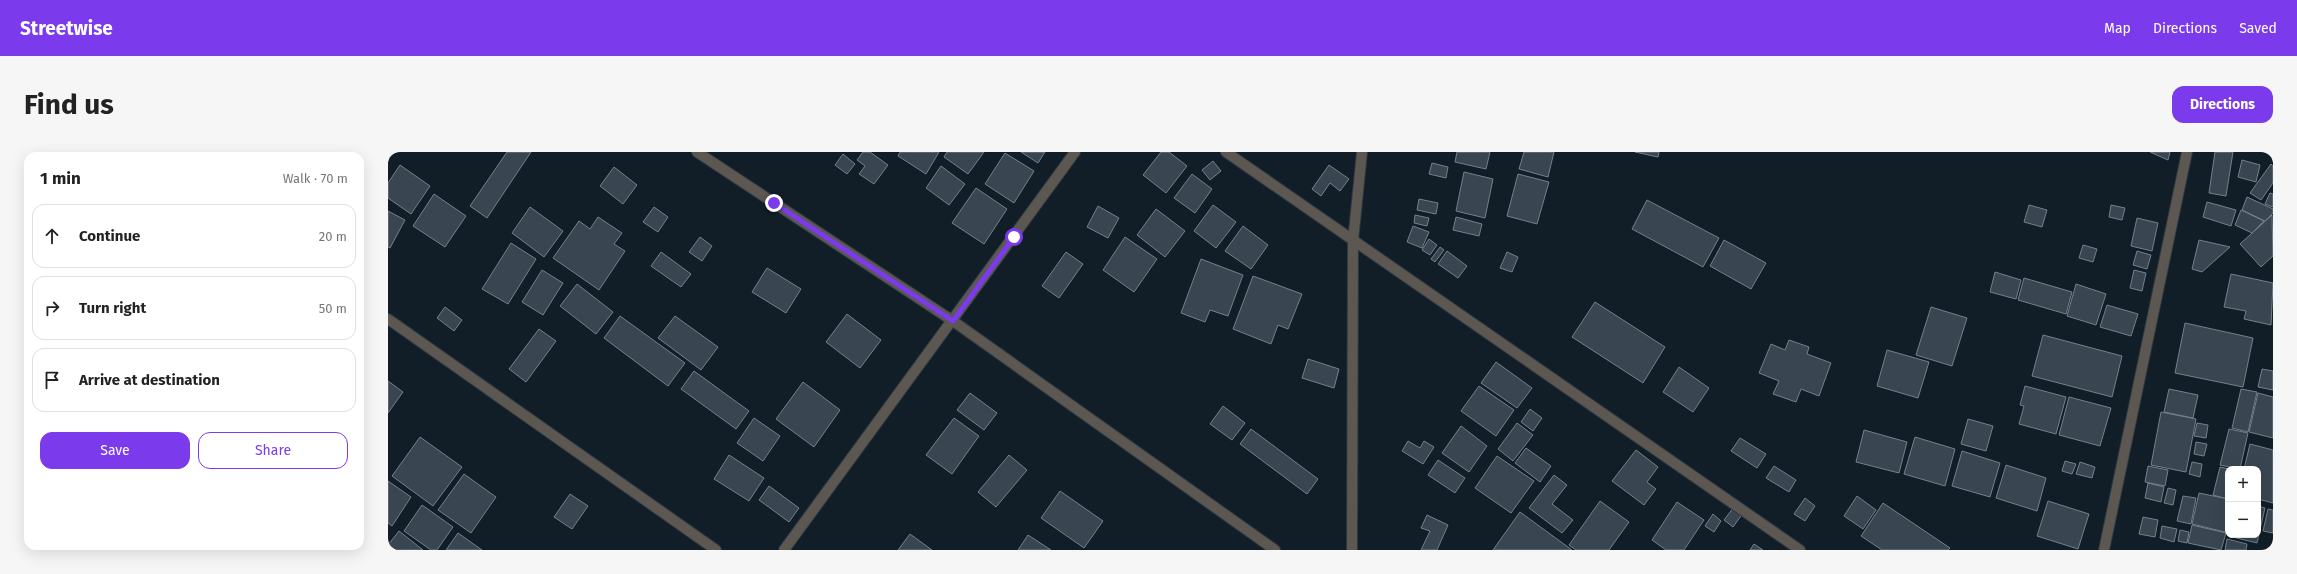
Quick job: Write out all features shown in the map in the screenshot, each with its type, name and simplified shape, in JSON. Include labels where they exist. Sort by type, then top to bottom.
[{"type":"street","points":[[697,152],[953,321],[1275,550]]},
{"type":"street","points":[[784,550],[953,321],[1075,152]]},
{"type":"street","points":[[1226,152],[1800,550]]},
{"type":"street","points":[[1352,550],[1353,241],[1362,152]]},
{"type":"street","points":[[2104,550],[2188,152]]},
{"type":"street","points":[[388,320],[716,550]]},
{"type":"building","points":[[507,152],[531,152],[487,218],[470,206]]},
{"type":"building","points":[[863,152],[870,152],[888,165],[874,184],[859,174],[865,166],[857,160]]},
{"type":"building","points":[[900,152],[939,152],[926,174],[898,156]]},
{"type":"building","points":[[947,152],[984,152],[968,174],[944,157]]},
{"type":"building","points":[[1021,152],[1045,152],[1038,163]]},
{"type":"building","points":[[1161,152],[1169,152],[1187,166],[1166,193],[1143,175]]},
{"type":"building","points":[[1457,152],[1490,152],[1486,169],[1455,162]]},
{"type":"building","points":[[1524,152],[1554,152],[1548,177],[1519,169]]},
{"type":"building","points":[[1635,152],[1659,152],[1658,157]]},
{"type":"building","points":[[2150,152],[2170,152],[2168,160]]},
{"type":"building","points":[[2215,152],[2233,152],[2226,196],[2209,193]]},
{"type":"building","points":[[1005,153],[1034,171],[1014,203],[985,184]]},
{"type":"building","points":[[843,154],[855,164],[847,174],[835,165]]},
{"type":"building","points":[[2242,160],[2260,165],[2256,182],[2238,177]]},
{"type":"building","points":[[1213,161],[1221,171],[1210,180],[1202,170]]},
{"type":"building","points":[[1432,163],[1448,167],[1446,178],[1429,174]]},
{"type":"building","points":[[2271,164],[2273,166],[2273,183],[2261,200],[2250,193]]},
{"type":"building","points":[[400,165],[430,186],[411,214],[388,198],[388,183]]},
{"type":"building","points":[[1329,165],[1349,179],[1340,191],[1330,183],[1321,196],[1312,189]]},
{"type":"building","points":[[941,166],[965,184],[949,205],[926,188]]},
{"type":"building","points":[[614,167],[637,185],[623,204],[600,186]]},
{"type":"building","points":[[1464,172],[1493,179],[1485,218],[1456,211]]},
{"type":"building","points":[[1192,174],[1212,189],[1195,213],[1174,198]]},
{"type":"building","points":[[1518,174],[1549,182],[1537,224],[1507,216]]},
{"type":"building","points":[[976,188],[1007,209],[984,244],[952,223]]},
{"type":"building","points":[[2270,193],[2273,194],[2273,207],[2265,204]]},
{"type":"building","points":[[434,194],[466,216],[445,247],[413,226]]},
{"type":"building","points":[[2247,197],[2273,209],[2273,213],[2265,221],[2242,210]]},
{"type":"building","points":[[1419,199],[1438,203],[1436,214],[1417,210]]},
{"type":"building","points":[[1647,200],[1719,238],[1703,267],[1632,229]]},
{"type":"building","points":[[2207,202],[2236,210],[2231,226],[2203,217]]},
{"type":"building","points":[[1213,205],[1236,222],[1216,248],[1194,231]]},
{"type":"building","points":[[2029,205],[2047,210],[2042,227],[2024,222]]},
{"type":"building","points":[[2111,205],[2125,208],[2122,220],[2109,217]]},
{"type":"building","points":[[1098,206],[1119,218],[1108,238],[1087,227]]},
{"type":"building","points":[[530,207],[563,231],[544,257],[512,233]]},
{"type":"building","points":[[654,207],[668,217],[658,232],[643,222]]},
{"type":"building","points":[[1156,209],[1185,231],[1165,257],[1137,235]]},
{"type":"building","points":[[2241,210],[2264,221],[2252,233],[2235,225]]},
{"type":"building","points":[[388,211],[405,220],[390,248],[388,247]]},
{"type":"building","points":[[1415,215],[1429,218],[1427,226],[1414,223]]},
{"type":"building","points":[[2272,215],[2273,256],[2261,267],[2240,244]]},
{"type":"building","points":[[598,217],[622,233],[614,244],[625,251],[599,290],[553,258],[579,221],[590,229]]},
{"type":"building","points":[[1456,217],[1482,224],[1479,236],[1453,230]]},
{"type":"building","points":[[2137,218],[2158,223],[2152,251],[2131,246]]},
{"type":"building","points":[[1243,226],[1268,245],[1251,269],[1225,251]]},
{"type":"building","points":[[1413,226],[1429,232],[1422,248],[1407,242]]},
{"type":"building","points":[[700,237],[712,246],[702,261],[689,252]]},
{"type":"building","points":[[1125,237],[1157,259],[1134,292],[1103,270]]},
{"type":"building","points":[[1429,239],[1437,245],[1430,255],[1422,250]]},
{"type":"building","points":[[1724,240],[1766,263],[1751,289],[1710,266]]},
{"type":"building","points":[[2199,240],[2230,247],[2202,272],[2192,269]]},
{"type":"building","points":[[511,243],[536,259],[508,304],[482,289]]},
{"type":"building","points":[[2083,245],[2097,249],[2093,262],[2079,258]]},
{"type":"building","points":[[1440,247],[1444,250],[1435,262],[1431,259]]},
{"type":"building","points":[[1447,251],[1467,266],[1458,278],[1438,264]]},
{"type":"building","points":[[2137,251],[2151,255],[2147,269],[2133,265]]},
{"type":"building","points":[[661,252],[691,274],[681,287],[651,266]]},
{"type":"building","points":[[1066,252],[1083,264],[1059,298],[1042,286]]},
{"type":"building","points":[[1507,252],[1518,257],[1512,272],[1500,268]]},
{"type":"building","points":[[1201,259],[1243,275],[1228,316],[1210,310],[1205,322],[1181,313]]},
{"type":"building","points":[[767,268],[801,289],[786,313],[752,292]]},
{"type":"building","points":[[542,270],[563,283],[543,315],[522,302]]},
{"type":"building","points":[[2134,270],[2146,273],[2142,291],[2130,288]]},
{"type":"building","points":[[1995,272],[2021,280],[2016,299],[1990,292]]},
{"type":"building","points":[[2231,274],[2273,283],[2271,325],[2244,319],[2246,311],[2224,307]]},
{"type":"building","points":[[1253,276],[1302,294],[1288,329],[1278,325],[1271,344],[1233,329]]},
{"type":"building","points":[[2024,278],[2072,292],[2066,314],[2018,300]]},
{"type":"building","points":[[577,284],[613,312],[596,334],[560,306]]},
{"type":"building","points":[[2076,284],[2106,294],[2096,325],[2067,316]]},
{"type":"building","points":[[1595,302],[1665,347],[1643,383],[1572,337]]},
{"type":"building","points":[[2107,305],[2138,314],[2131,336],[2100,327]]},
{"type":"building","points":[[445,307],[462,320],[454,331],[437,318]]},
{"type":"building","points":[[1931,307],[1967,318],[1952,366],[1916,355]]},
{"type":"building","points":[[847,314],[881,340],[860,368],[826,342]]},
{"type":"building","points":[[620,316],[685,363],[668,386],[604,338]]},
{"type":"building","points":[[675,316],[718,347],[701,370],[658,338]]},
{"type":"building","points":[[2185,323],[2253,338],[2243,387],[2175,373]]},
{"type":"building","points":[[539,329],[556,341],[526,382],[509,369]]},
{"type":"building","points":[[2043,335],[2122,356],[2112,397],[2032,376]]},
{"type":"building","points":[[1789,340],[1809,347],[1807,354],[1831,363],[1819,396],[1801,389],[1796,402],[1773,394],[1779,381],[1759,373],[1771,344],[1785,350]]},
{"type":"building","points":[[1887,350],[1929,362],[1918,398],[1877,386]]},
{"type":"building","points":[[1308,359],[1339,369],[1334,388],[1302,378]]},
{"type":"building","points":[[1496,362],[1532,388],[1517,408],[1481,383]]},
{"type":"building","points":[[1679,367],[1709,388],[1693,412],[1663,392]]},
{"type":"building","points":[[2262,369],[2273,371],[2273,390],[2258,387]]},
{"type":"building","points":[[694,371],[749,411],[736,429],[681,389]]},
{"type":"building","points":[[388,381],[403,392],[388,413]]},
{"type":"building","points":[[803,382],[840,410],[814,447],[776,419]]},
{"type":"building","points":[[1479,386],[1514,410],[1496,436],[1461,411]]},
{"type":"building","points":[[2025,386],[2066,397],[2056,434],[2019,424],[2024,406],[2020,405]]},
{"type":"building","points":[[2169,389],[2198,395],[2193,418],[2164,412]]},
{"type":"building","points":[[2241,389],[2257,392],[2248,432],[2232,428]]},
{"type":"building","points":[[970,393],[997,413],[984,430],[957,410]]},
{"type":"building","points":[[2258,393],[2273,397],[2273,438],[2249,432]]},
{"type":"building","points":[[2069,397],[2111,408],[2100,446],[2059,435]]},
{"type":"building","points":[[1223,406],[1245,423],[1232,440],[1210,424]]},
{"type":"building","points":[[1530,409],[1542,418],[1533,431],[1521,422]]},
{"type":"building","points":[[2161,412],[2196,419],[2186,472],[2151,465]]},
{"type":"building","points":[[754,418],[780,436],[763,461],[737,443]]},
{"type":"building","points":[[954,418],[979,436],[952,474],[926,455]]},
{"type":"building","points":[[1968,419],[1993,426],[1986,451],[1961,444]]},
{"type":"building","points":[[1517,423],[1533,435],[1513,461],[1498,449]]},
{"type":"building","points":[[2197,423],[2208,425],[2206,438],[2194,436]]},
{"type":"building","points":[[1461,426],[1487,446],[1469,472],[1442,453]]},
{"type":"building","points":[[1251,429],[1318,479],[1307,494],[1240,444]]},
{"type":"building","points":[[2229,429],[2248,433],[2241,466],[2220,465]]},
{"type":"building","points":[[1864,430],[1907,442],[1899,473],[1856,462]]},
{"type":"building","points":[[420,437],[462,467],[433,506],[392,476]]},
{"type":"building","points":[[1915,437],[1955,449],[1945,486],[1904,474]]},
{"type":"building","points":[[1740,438],[1766,454],[1757,468],[1731,451]]},
{"type":"building","points":[[1408,441],[1420,448],[1424,441],[1434,447],[1423,464],[1402,451]]},
{"type":"building","points":[[2196,442],[2207,444],[2204,456],[2194,454]]},
{"type":"building","points":[[2250,444],[2273,450],[2273,503],[2261,500],[2261,466],[2245,466]]},
{"type":"building","points":[[1526,448],[1551,466],[1540,482],[1515,463]]},
{"type":"building","points":[[1636,450],[1658,467],[1647,482],[1656,489],[1644,505],[1612,481]]},
{"type":"building","points":[[1962,451],[2000,463],[1990,497],[1952,486]]},
{"type":"building","points":[[729,455],[764,478],[749,501],[714,479]]},
{"type":"building","points":[[1009,455],[1027,470],[996,507],[978,492]]},
{"type":"building","points":[[1497,456],[1534,481],[1511,513],[1475,488]]},
{"type":"building","points":[[1438,460],[1465,478],[1455,493],[1428,475]]},
{"type":"building","points":[[2065,461],[2076,464],[2072,474],[2062,471]]},
{"type":"building","points":[[2080,462],[2095,467],[2092,478],[2076,474]]},
{"type":"building","points":[[2192,462],[2202,464],[2200,477],[2189,474]]},
{"type":"building","points":[[2006,465],[2046,478],[2037,511],[1996,498]]},
{"type":"building","points":[[1774,466],[1796,480],[1789,492],[1766,478]]},
{"type":"building","points":[[2148,466],[2168,470],[2165,486],[2145,482]]},
{"type":"building","points":[[2220,467],[2225,468],[2225,498],[2213,495]]},
{"type":"building","points":[[464,474],[496,497],[471,533],[438,510]]},
{"type":"building","points":[[1554,475],[1567,485],[1552,504],[1573,520],[1562,533],[1529,508]]},
{"type":"building","points":[[388,481],[411,497],[392,526],[388,523]]},
{"type":"building","points":[[2148,483],[2164,487],[2161,502],[2145,498]]},
{"type":"building","points":[[769,486],[799,508],[789,522],[759,500]]},
{"type":"building","points":[[2168,488],[2176,490],[2173,505],[2164,503]]},
{"type":"building","points":[[1060,491],[1103,521],[1084,548],[1041,518]]},
{"type":"building","points":[[2199,493],[2225,498],[2225,532],[2192,524]]},
{"type":"building","points":[[570,494],[588,506],[572,529],[554,517]]},
{"type":"building","points":[[1857,496],[1876,510],[1863,529],[1844,516]]},
{"type":"building","points":[[2183,496],[2196,498],[2191,524],[2177,521]]},
{"type":"building","points":[[1805,498],[1815,506],[1805,521],[1794,514]]},
{"type":"building","points":[[1600,501],[1629,522],[1609,550],[1576,550],[1569,545]]},
{"type":"building","points":[[2048,501],[2089,514],[2078,549],[2037,536]]},
{"type":"building","points":[[1677,502],[1704,520],[1684,550],[1666,550],[1652,540]]},
{"type":"building","points":[[1883,503],[1950,548],[1948,550],[1882,550],[1861,536]]},
{"type":"building","points":[[422,505],[453,527],[437,550],[431,550],[404,531]]},
{"type":"building","points":[[1734,507],[1743,513],[1733,527],[1724,520]]},
{"type":"building","points":[[2261,507],[2265,508],[2261,526]]},
{"type":"building","points":[[2268,509],[2273,510],[2273,533],[2263,531]]},
{"type":"building","points":[[1520,512],[1572,550],[1493,550]]},
{"type":"building","points":[[1713,514],[1721,521],[1714,532],[1705,526]]},
{"type":"building","points":[[1427,515],[1448,525],[1437,550],[1421,550],[1430,531],[1421,528]]},
{"type":"building","points":[[2143,517],[2158,520],[2155,537],[2139,534]]},
{"type":"building","points":[[2192,525],[2225,533],[2221,550],[2188,543]]},
{"type":"building","points":[[2162,526],[2177,529],[2174,542],[2160,538]]},
{"type":"building","points":[[2180,530],[2189,532],[2187,543],[2178,541]]},
{"type":"building","points":[[399,531],[423,550],[388,550],[388,545]]},
{"type":"building","points":[[458,533],[482,550],[446,550]]},
{"type":"building","points":[[910,534],[932,550],[898,550]]},
{"type":"building","points":[[1028,535],[1051,550],[1018,550]]},
{"type":"building","points":[[2236,538],[2258,538],[2257,543]]},
{"type":"building","points":[[2227,539],[2247,544],[2246,550],[2225,550]]},
{"type":"building","points":[[1754,544],[1763,550],[1750,550]]},
{"type":"route","points":[[774,203],[953,321],[1014,237]]}]
